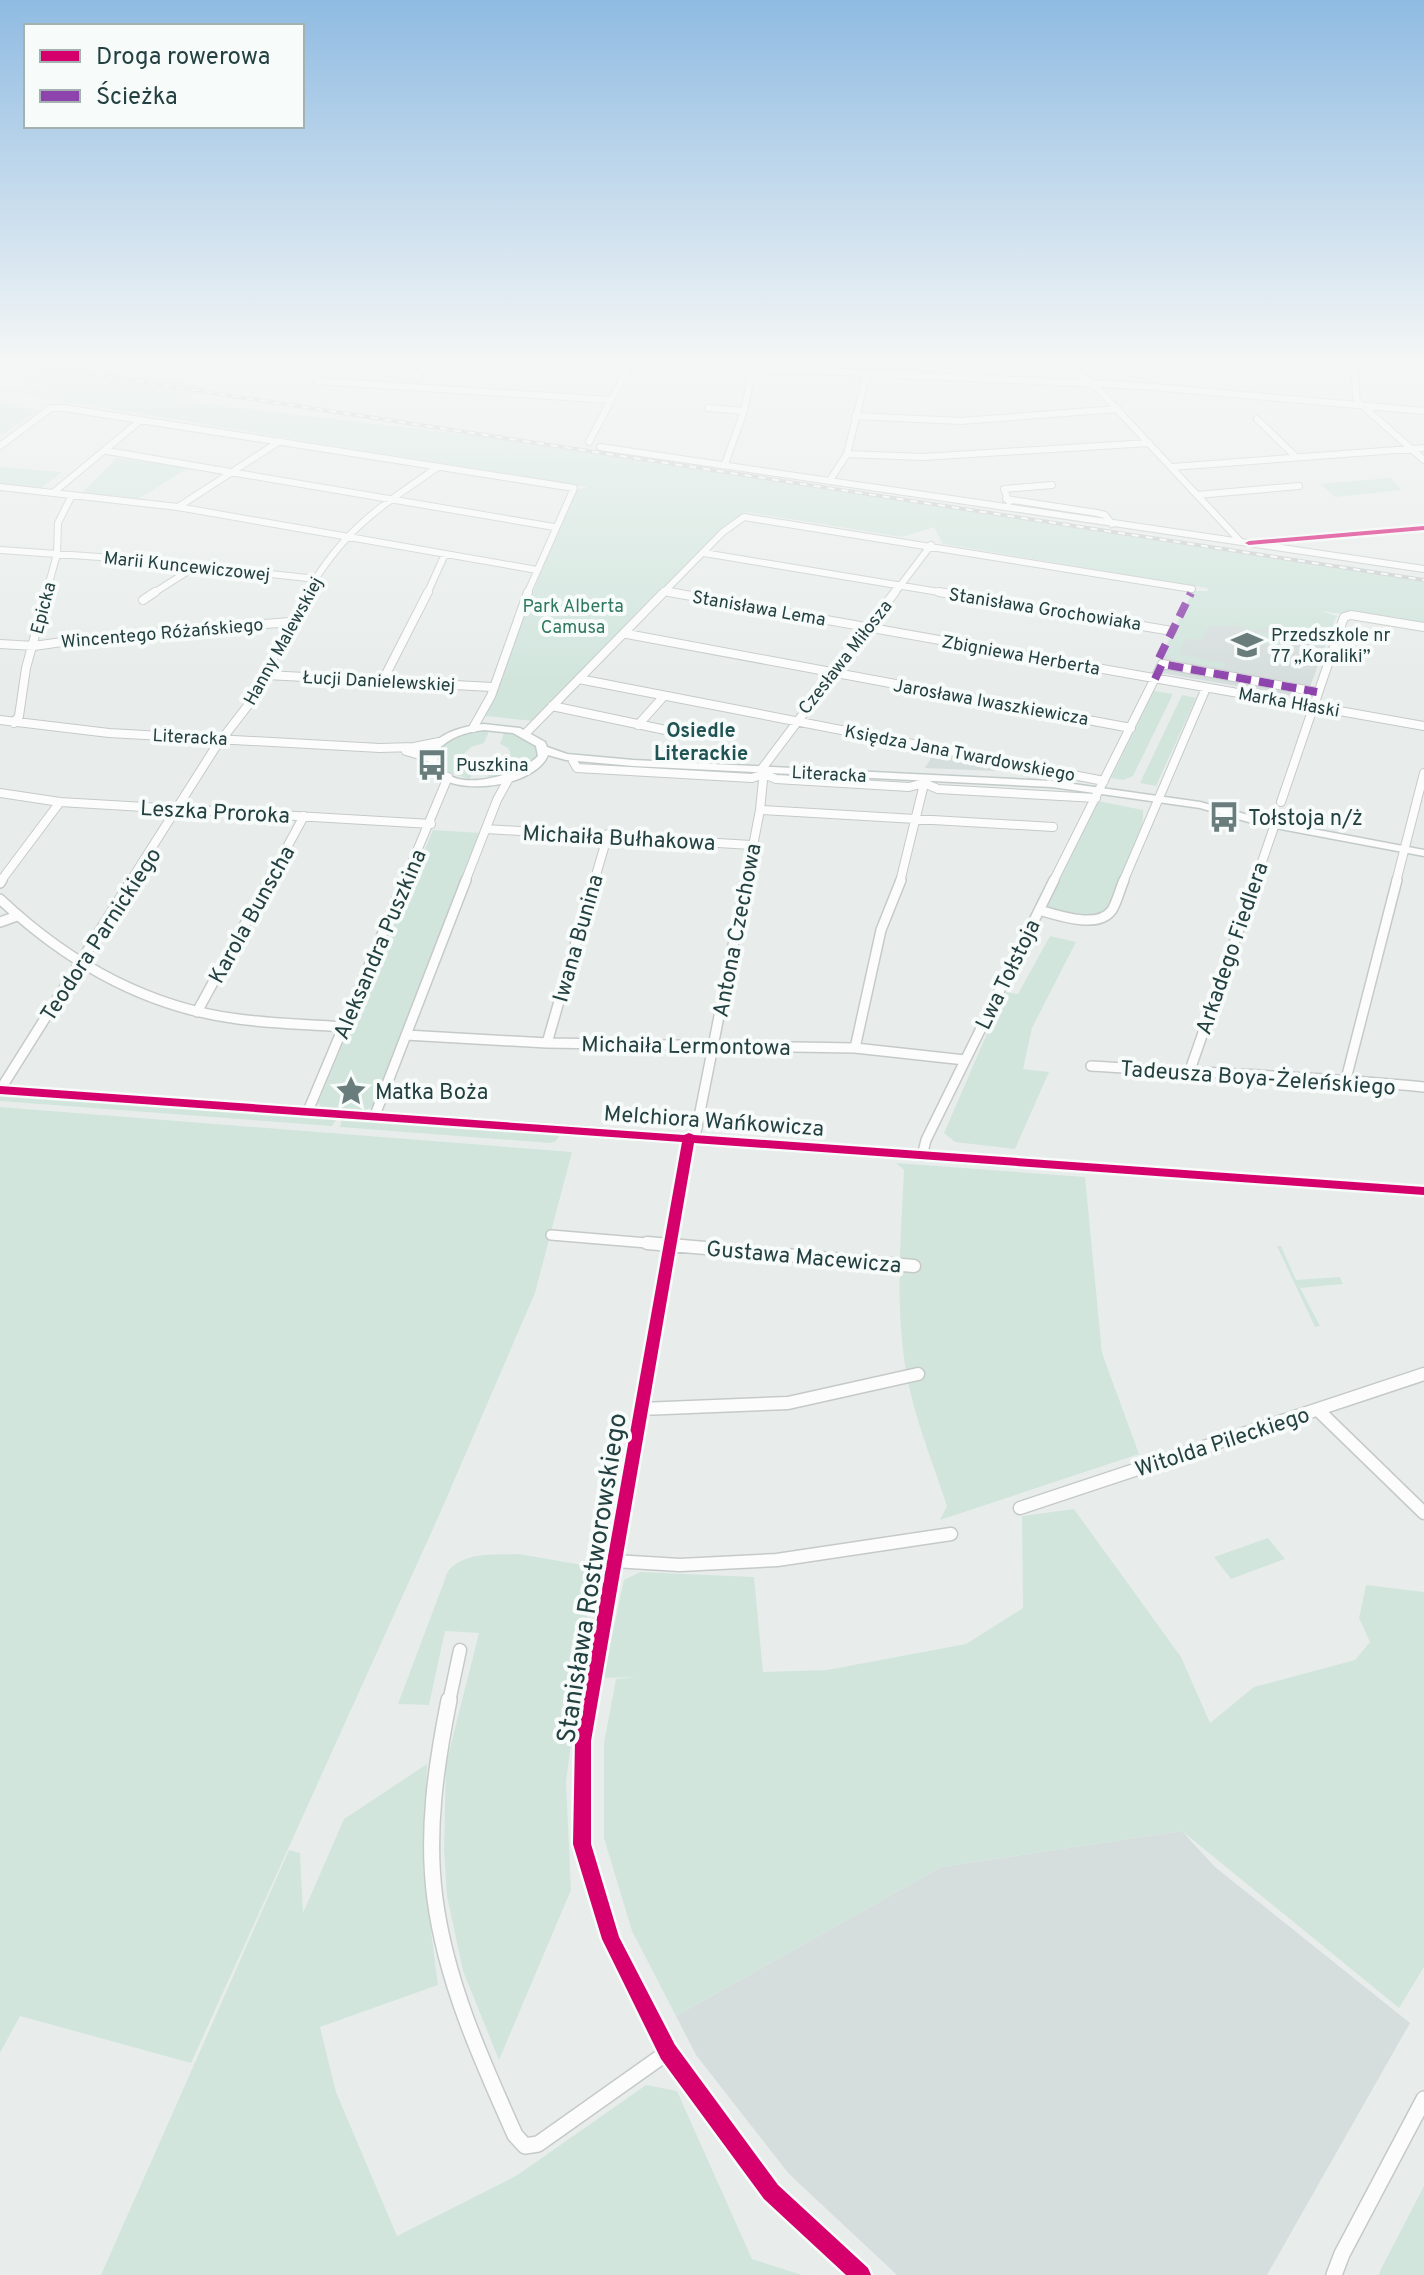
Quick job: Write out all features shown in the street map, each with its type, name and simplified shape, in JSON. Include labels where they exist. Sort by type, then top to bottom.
[{"type":"street","points":[[54,492],[82,470]]},
{"type":"street","points":[[230,470],[554,527]]},
{"type":"street","name":"Hanny Malewskiej","points":[[226,739],[267,675],[290,622],[340,543],[434,470]]},
{"type":"street","points":[[459,470],[574,488],[554,527],[491,692],[473,728]]},
{"type":"street","points":[[765,470],[1424,569]]},
{"type":"street","points":[[830,480],[836,470]]},
{"type":"street","points":[[1175,470],[1240,541]]},
{"type":"street","points":[[178,507],[235,471]]},
{"type":"street","points":[[1012,507],[1004,489],[1052,485]]},
{"type":"street","points":[[1197,495],[1299,486]]},
{"type":"street","points":[[0,487],[178,507],[537,570]]},
{"type":"street","name":"Epicka","points":[[14,723],[19,716],[26,668],[57,554],[58,523],[72,495]]},
{"type":"street","points":[[1006,499],[1097,513],[1105,515],[1112,524]]},
{"type":"street","points":[[526,733],[627,634],[723,532],[744,517],[1192,589]]},
{"type":"street","points":[[1249,543],[1424,528]]},
{"type":"street","name":"Czesława Miłosza","points":[[763,771],[796,721],[931,545]]},
{"type":"street","name":"Marii Kuncewiczowej","points":[[0,550],[128,559],[317,579]]},
{"type":"street","name":"Stanisława Grochowiaka","points":[[704,553],[1172,631]]},
{"type":"street","points":[[383,680],[445,554]]},
{"type":"street","points":[[143,600],[193,568]]},
{"type":"street","name":"Stanisława Lema","points":[[668,592],[868,627]]},
{"type":"street","points":[[1281,802],[1344,617],[1351,615],[1424,627]]},
{"type":"street","name":"Wincentego Różańskiego","points":[[0,644],[34,646],[90,638],[290,622]]},
{"type":"street","name":"Zbigniewa Herberta","points":[[868,627],[1155,679]]},
{"type":"street","name":"Jarosława Iwaszkiewicza","points":[[627,634],[1131,728]]},
{"type":"street","points":[[1155,679],[1162,664],[1317,692]]},
{"type":"street","name":"Łucji Danielewskiej","points":[[267,675],[383,680],[491,692]]},
{"type":"street","name":"Księdza Jana Twardowskiego","points":[[579,679],[816,725],[1099,791]]},
{"type":"street","name":"Marka Hłaski","points":[[1155,679],[1424,726]]},
{"type":"street","name":"Lwa Tołstoja","points":[[922,1156],[926,1140],[965,1060],[1155,679]]},
{"type":"street","points":[[1039,910],[1082,919],[1099,918],[1111,912],[1155,801],[1206,688]]},
{"type":"street","points":[[638,725],[664,696]]},
{"type":"street","points":[[552,706],[675,732]]},
{"type":"street","name":"Literacka","points":[[0,720],[109,733],[380,748],[414,747],[439,742]]},
{"type":"street","points":[[503,727],[526,733],[535,738],[544,750],[539,764],[508,780],[472,783],[448,777],[438,772],[430,758],[439,742],[473,728],[503,727]]},
{"type":"street","name":"Teodora Parnickiego","points":[[0,1090],[180,809],[215,748],[226,739]]},
{"type":"street","name":"Literacka","points":[[380,748],[430,758]]},
{"type":"street","name":"Literacka","points":[[544,750],[566,757],[633,763],[924,781],[1040,783],[1155,801],[1244,821],[1270,823],[1424,853]]},
{"type":"street","points":[[573,761],[577,768],[752,778],[763,771]]},
{"type":"street","name":"Literacka","points":[[539,764],[573,761],[633,763]]},
{"type":"street","name":"Antona Czechowa","points":[[692,1137],[714,1045],[760,810],[763,771]]},
{"type":"street","points":[[1346,1079],[1424,773]]},
{"type":"street","name":"Aleksandra Puszkina","points":[[308,1111],[431,824],[448,777]]},
{"type":"street","points":[[375,1115],[508,780]]},
{"type":"street","points":[[855,1048],[881,930],[905,871],[924,781],[938,789],[1099,791]]},
{"type":"street","name":"Leszka Proroka","points":[[0,793],[60,802],[431,824]]},
{"type":"street","points":[[0,883],[60,802]]},
{"type":"street","points":[[760,810],[1053,827]]},
{"type":"street","name":"Karola Bunscha","points":[[197,1012],[304,816]]},
{"type":"street","name":"Arkadego Fiedlera","points":[[1189,1073],[1270,823]]},
{"type":"street","name":"Michaiła Bułhakowa","points":[[486,829],[751,845]]},
{"type":"street","name":"Iwana Bunina","points":[[547,1043],[608,834]]},
{"type":"street","points":[[0,899],[79,966],[128,991],[225,1018],[343,1027]]},
{"type":"street","points":[[0,922],[17,916]]},
{"type":"street","name":"Michaiła Lermontowa","points":[[406,1035],[547,1043],[855,1048],[965,1060]]},
{"type":"street","name":"Tadeusza Boya-Żeleńskiego","points":[[1091,1066],[1346,1079],[1424,1087]]},
{"type":"street","name":"Melchiora Wańkowicza","points":[[0,1090],[1424,1191]]},
{"type":"street","name":"Stanisława Rostworowskiego","points":[[692,1137],[583,1741],[582,1844],[611,1939],[668,2052],[771,2192],[861,2275]]},
{"type":"street","name":"Gustawa Macewicza","points":[[551,1235],[914,1266]]},
{"type":"street","points":[[641,1409],[788,1403],[918,1374]]},
{"type":"street","name":"Witolda Pileckiego","points":[[1020,1508],[1424,1374]]},
{"type":"street","points":[[1318,1410],[1424,1513]]},
{"type":"street","points":[[614,1561],[680,1565],[777,1560],[951,1534]]},
{"type":"street","points":[[460,1650],[438,1756],[432,1822],[434,1890],[461,2010],[515,2135],[525,2146],[538,2144],[668,2052]]},
{"type":"street","points":[[1334,2275],[1342,2254],[1424,2099]]},
{"type":"shaded area","name":"Przedszkole nr 77 „Koraliki”","points":[[1195,593],[1329,615],[1335,619],[1307,695],[1299,697],[1156,672]]},
{"type":"shaded area","points":[[934,753],[998,765],[995,771],[925,768]]},
{"type":"shaded area","points":[[1182,1831],[1215,1867],[1410,2023],[1267,2275],[897,2275],[789,2174],[696,2055],[676,2016],[941,1867]]},
{"type":"green space","points":[[0,470],[62,472],[41,488],[0,484]]},
{"type":"green space","points":[[105,470],[185,470],[138,499],[82,493]]},
{"type":"green space","name":"Park Alberta Camusa","points":[[485,470],[703,470],[1424,582],[1424,625],[1321,611],[1339,617],[1336,617],[1325,647],[1319,645],[1322,636],[1294,631],[1290,642],[1282,639],[1282,647],[1263,644],[1257,633],[1271,632],[1274,625],[1255,631],[1239,626],[1239,623],[1236,626],[1209,626],[1201,640],[1186,638],[1179,654],[1225,664],[1224,668],[1162,654],[1193,591],[1208,591],[1207,588],[943,544],[934,527],[902,537],[746,512],[713,540],[533,721],[485,716],[558,527],[577,490],[588,487]]},
{"type":"green space","points":[[1391,478],[1401,490],[1335,497],[1321,484]]},
{"type":"green space","points":[[1154,691],[1173,694],[1133,776],[1123,780],[1111,778]]},
{"type":"green space","points":[[1182,695],[1196,698],[1156,786],[1140,783]]},
{"type":"green space","points":[[490,729],[484,743],[471,747],[464,754],[475,765],[470,779],[449,773],[437,763],[437,754],[447,741],[463,734]]},
{"type":"green space","points":[[505,730],[516,732],[537,745],[539,757],[529,768],[486,780],[491,766],[505,762],[511,755],[508,748],[500,744]]},
{"type":"green space","points":[[1098,801],[1143,810],[1140,833],[1129,861],[1105,912],[1085,916],[1051,911],[1046,907]]},
{"type":"green space","points":[[433,830],[481,833],[373,1107],[360,1112],[323,1110],[318,1103]]},
{"type":"green space","points":[[1050,936],[1076,942],[1032,1028],[1023,1069],[1049,1072],[1015,1149],[955,1142],[944,1133],[1005,992],[1018,994]]},
{"type":"green space","points":[[0,1093],[338,1117],[332,1126],[0,1101]]},
{"type":"green space","points":[[0,1107],[572,1152],[535,1293],[441,1511],[191,2063],[20,2016],[0,2053]]},
{"type":"green space","points":[[342,1117],[561,1133],[556,1141],[550,1143],[340,1127]]},
{"type":"green space","points":[[896,1163],[1085,1177],[1102,1353],[1139,1454],[940,1520],[947,1506],[912,1401],[902,1341],[900,1268],[904,1170]]},
{"type":"green space","points":[[1277,1246],[1281,1246],[1296,1280],[1340,1277],[1343,1284],[1300,1288],[1320,1326],[1315,1327]]},
{"type":"green space","points":[[1074,1509],[1181,1657],[1210,1723],[1254,1687],[1355,1660],[1370,1642],[1359,1618],[1366,1585],[1424,1592],[1424,1967],[1399,2008],[1182,1831],[941,1867],[676,2016],[632,1931],[604,1838],[604,1743],[616,1679],[636,1677],[603,1678],[624,1580],[640,1572],[754,1577],[763,1672],[827,1670],[966,1644],[1023,1608],[1022,1516]]},
{"type":"green space","points":[[1268,1538],[1285,1559],[1231,1579],[1214,1557]]},
{"type":"green space","points":[[519,1554],[594,1567],[566,1782],[571,1890],[499,2060],[463,1971],[447,1896],[444,1851],[446,1764],[479,1633],[445,1631],[429,1705],[398,1704],[448,1571],[471,1557]]},
{"type":"green space","points":[[427,1764],[423,1869],[438,1985],[320,2027],[336,2092],[397,2236],[516,2176],[646,2085],[677,2091],[752,2259],[802,2275],[101,2275],[289,1850],[300,1853],[303,1913],[344,1819]]},
{"type":"green space","points":[[1424,2186],[1424,2275],[1379,2275],[1381,2269]]},
{"type":"railway","points":[[713,470],[1424,580]]},
{"type":"marked path","points":[[1159,658],[1191,593]]},
{"type":"marked path","points":[[1155,679],[1162,664],[1317,692]]},
{"type":"cycle path","points":[[1249,543],[1424,528]]},
{"type":"cycle path","points":[[0,1090],[1424,1191]]},
{"type":"cycle path","points":[[689,1137],[583,1741],[582,1844],[611,1939],[668,2052],[771,2192],[861,2275]]},
{"type":"place","name":"Przedszkole nr 77 „Koraliki”","points":[[1247,645]]},
{"type":"place","name":"Puszkina","points":[[432,765]]},
{"type":"place","name":"Tołstoja n/ż","points":[[1224,817]]},
{"type":"place","name":"Matka Boża","points":[[351,1091]]},
{"type":"district","name":"Osiedle Literackie","points":[[701,742]]}]
